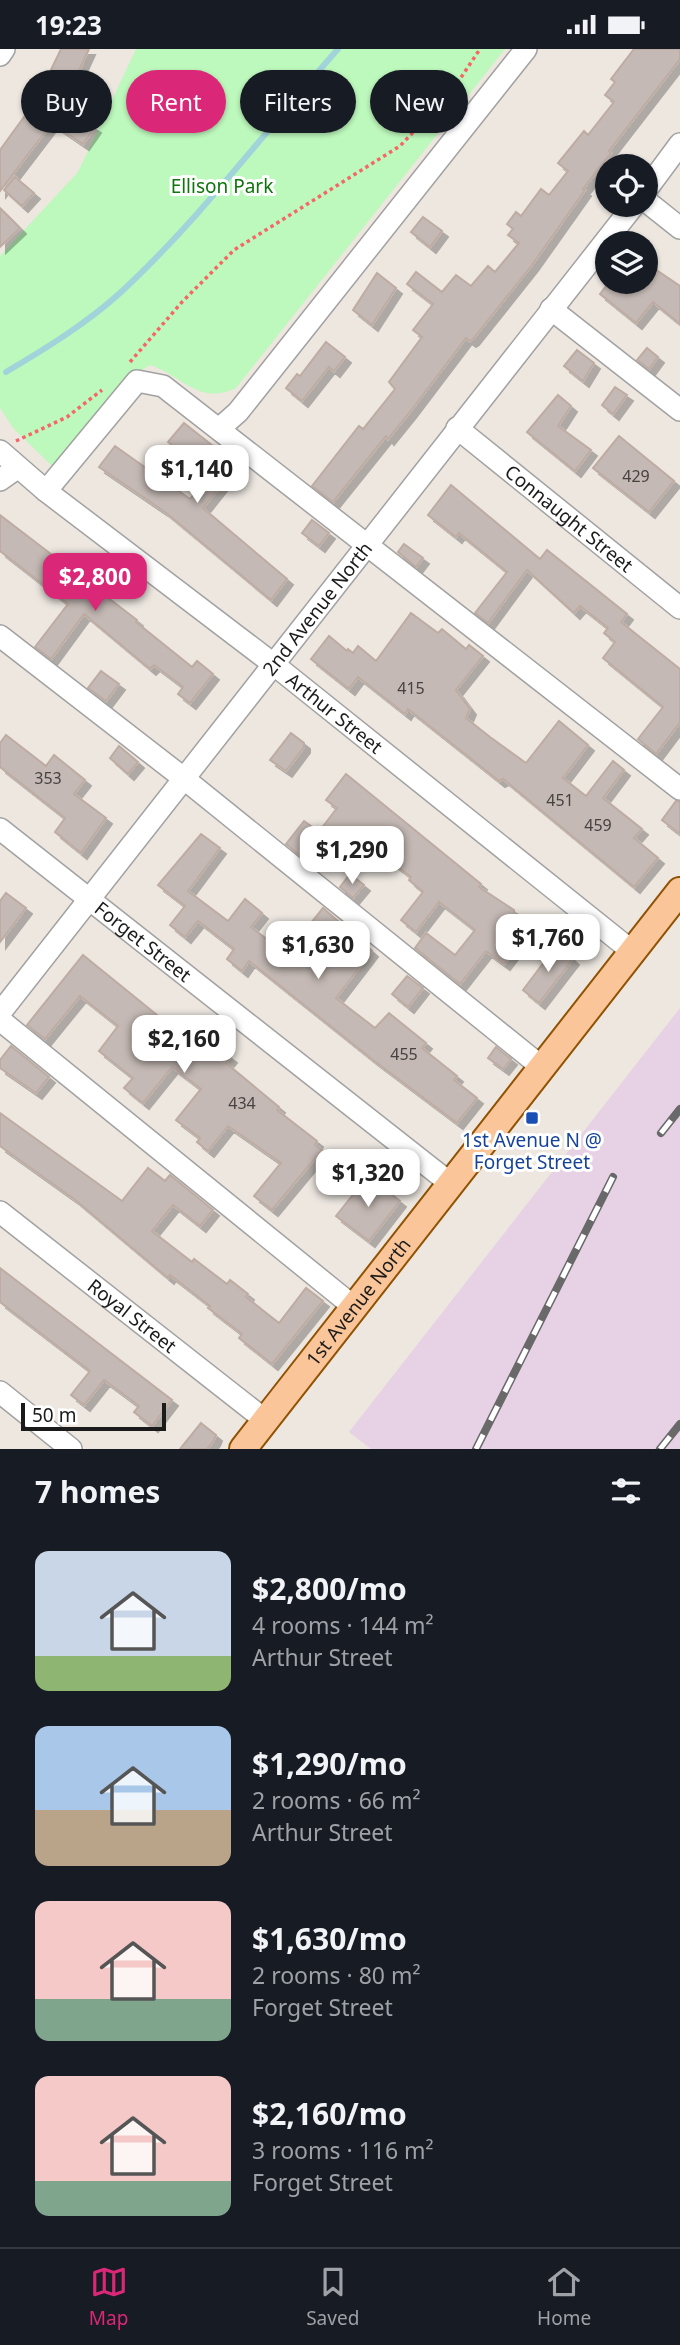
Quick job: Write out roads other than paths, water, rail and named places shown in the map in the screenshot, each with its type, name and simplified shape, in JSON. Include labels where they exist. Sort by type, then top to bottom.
[{"type":"main road","name":"1st Avenue North","points":[[243,1449],[680,891]]},
{"type":"street","points":[[0,55],[4,49]]},
{"type":"street","points":[[220,428],[238,412],[526,49]]},
{"type":"street","points":[[658,174],[680,144]]},
{"type":"street","points":[[658,211],[680,228]]},
{"type":"street","name":"2nd Avenue North","points":[[0,1013],[182,777],[624,217]]},
{"type":"street","points":[[551,309],[680,410]]},
{"type":"street","points":[[46,491],[137,381],[163,386],[367,542],[680,789]]},
{"type":"street","name":"Connaught Street","points":[[457,428],[680,608]]},
{"type":"street","name":"Arthur Street","points":[[6,464],[46,491],[272,663],[633,952]]},
{"type":"street","points":[[0,636],[182,777],[543,1068]]},
{"type":"street","name":"Forget Street","points":[[0,829],[451,1184]]},
{"type":"street","points":[[0,1020],[354,1307]]},
{"type":"street","name":"Royal Street","points":[[0,1212],[265,1420]]},
{"type":"street","points":[[0,1392],[71,1449]]},
{"type":"waterway","points":[[6,372],[94,315],[149,265],[205,205],[338,49]]},
{"type":"railway","points":[[661,1133],[680,1109]]},
{"type":"railway","points":[[476,1449],[613,1177]]},
{"type":"railway","points":[[660,1449],[680,1424]]},
{"type":"place","name":"1st Avenue N @ Forget Street","points":[[532,1118]]},
{"type":"park label","name":"Ellison Park","points":[[222,186]]}]
